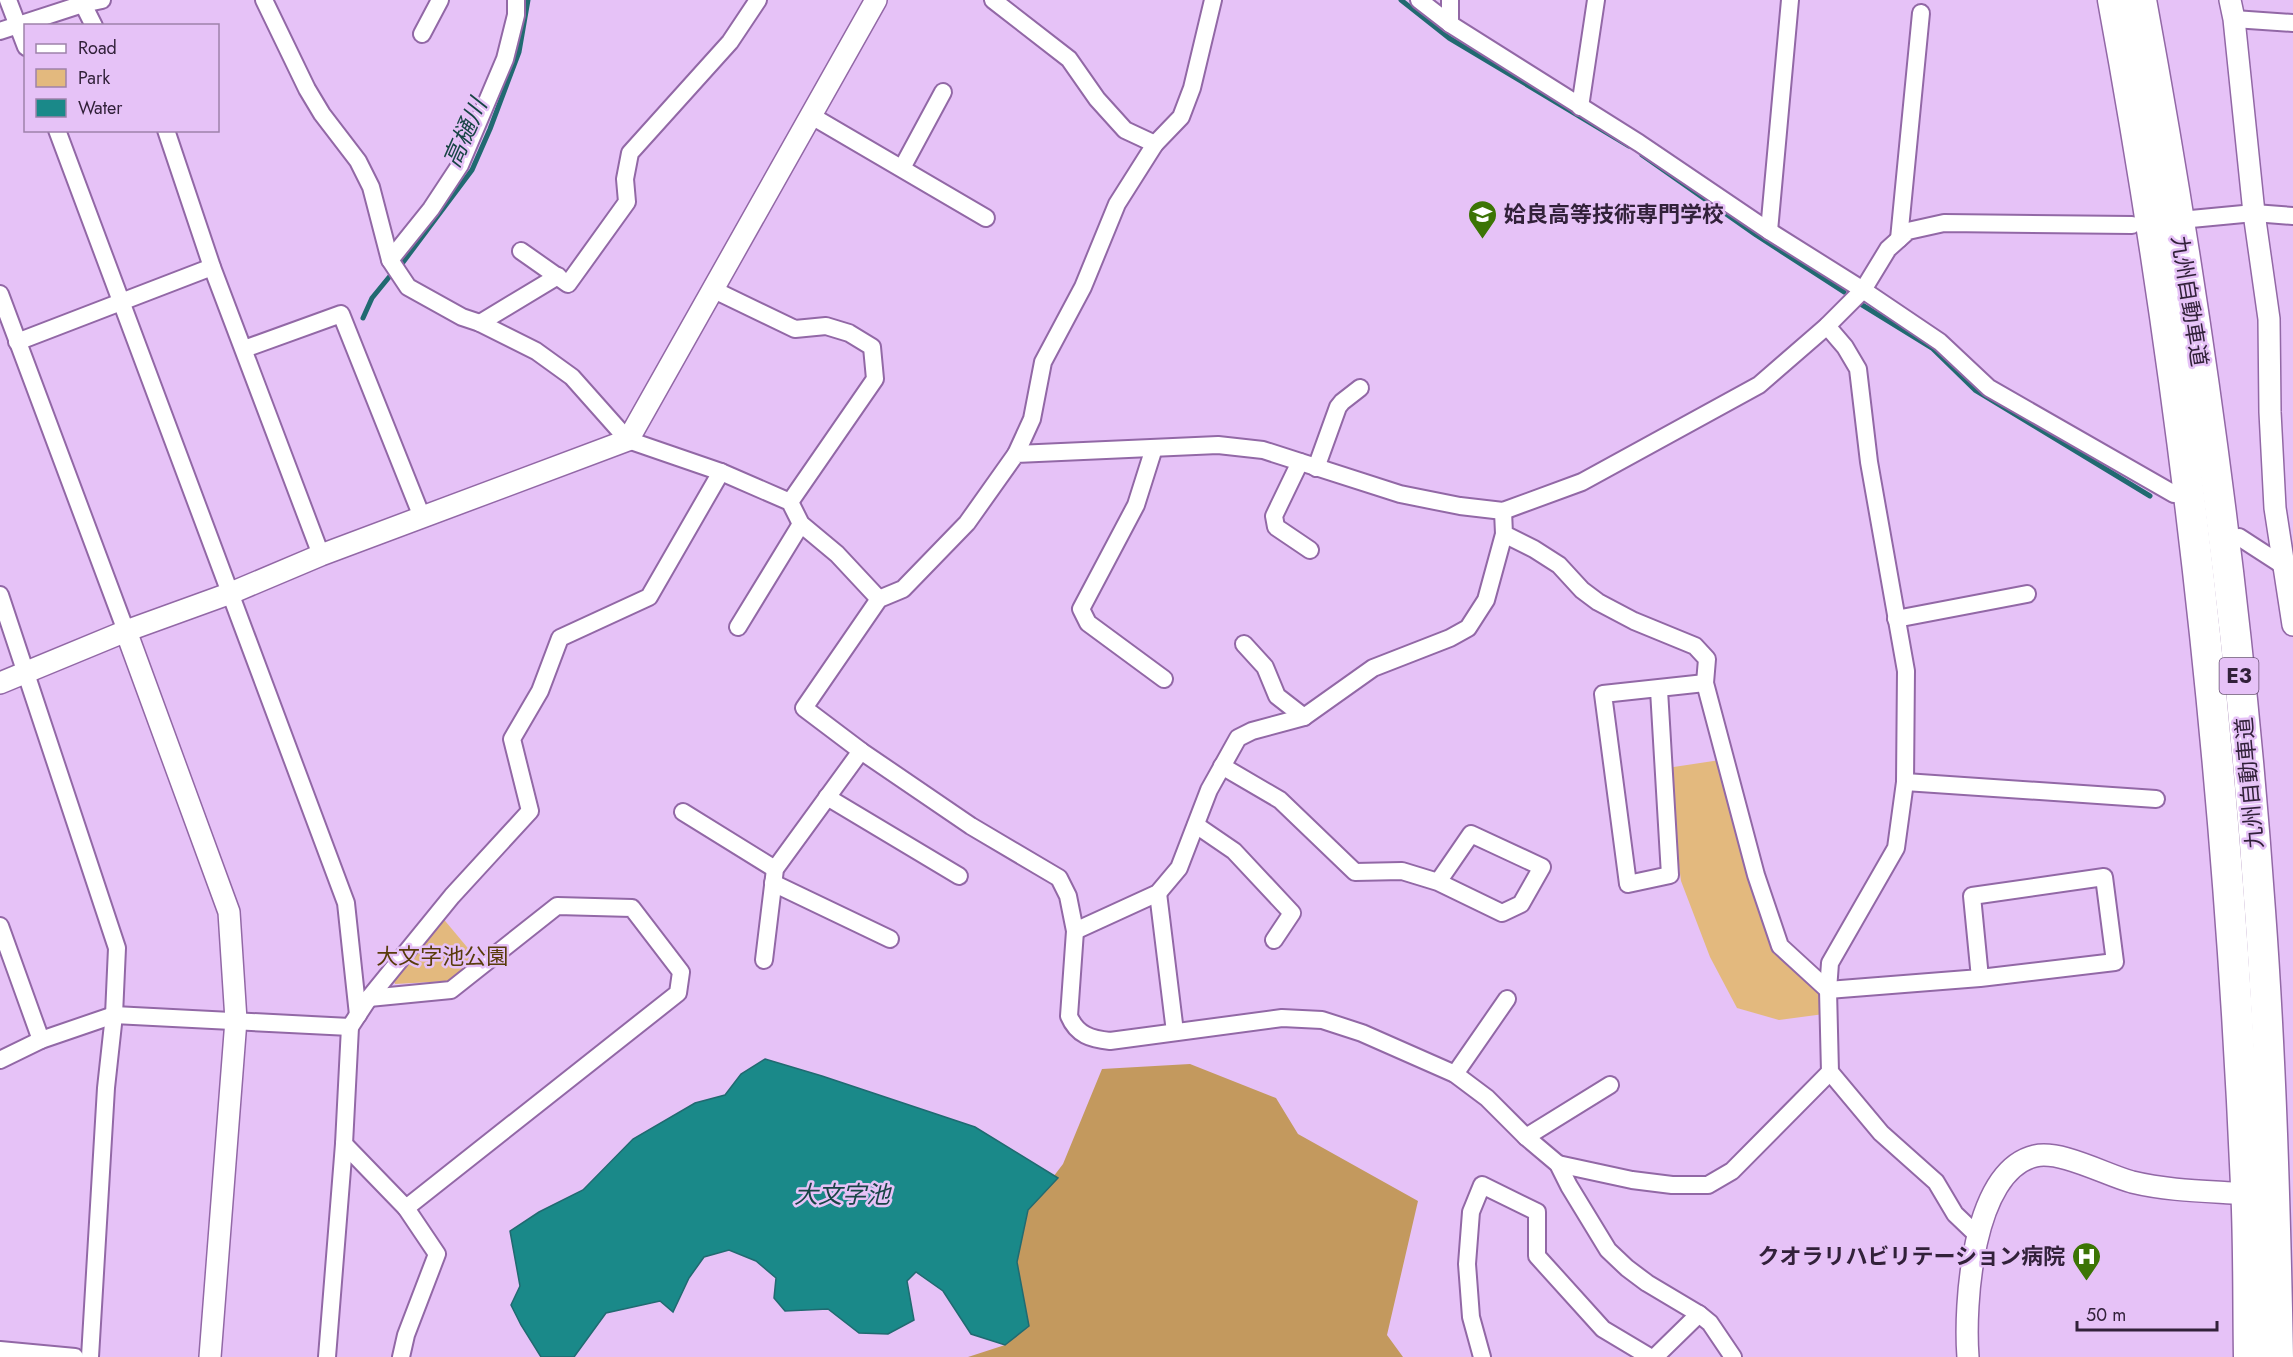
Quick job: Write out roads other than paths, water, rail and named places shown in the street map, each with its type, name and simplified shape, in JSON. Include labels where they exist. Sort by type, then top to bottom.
[{"type":"highway","name":"九州自動車道","points":[[2113,0],[2134,115],[2173,366],[2210,665],[2231,915],[2246,1187],[2250,1357]]},
{"type":"highway","name":"九州自動車道","points":[[2141,0],[2162,112],[2200,363],[2238,659],[2260,912],[2274,1174],[2278,1357]]},
{"type":"street","points":[[8,0],[24,42]]},
{"type":"street","points":[[0,31],[102,0]]},
{"type":"street","points":[[264,0],[307,89],[322,114],[358,161],[371,187],[390,260],[408,287],[462,317],[480,323],[536,351],[572,377],[628,440],[721,472],[790,502],[801,525],[837,554],[879,599]]},
{"type":"street","points":[[422,34],[440,0]]},
{"type":"street","points":[[390,260],[431,209],[460,165],[505,59],[516,15],[516,0]]},
{"type":"street","points":[[521,251],[568,284],[627,202],[625,179],[630,153],[730,42],[758,0]]},
{"type":"street","points":[[0,683],[126,631],[231,593],[321,555],[628,440],[876,0]]},
{"type":"street","points":[[993,0],[1069,59],[1096,99],[1125,130],[1155,144]]},
{"type":"street","points":[[1214,0],[1192,88],[1180,117],[1155,144],[1117,204],[1083,287],[1043,362],[1032,419],[1016,454],[966,523],[903,589],[879,599],[804,708],[861,751],[971,826],[1059,878],[1068,896],[1075,931],[1069,1016],[1074,1028],[1091,1039],[1110,1041],[1282,1018],[1322,1020],[1362,1033],[1455,1074],[1487,1098],[1526,1137],[1558,1164],[1608,1250],[1647,1283],[1700,1314],[1710,1323],[1733,1357]]},
{"type":"street","points":[[1419,0],[1450,24],[1639,143],[1940,342],[1989,388],[2174,494]]},
{"type":"street","points":[[1450,0],[1450,24]]},
{"type":"street","points":[[1580,107],[1596,0]]},
{"type":"street","points":[[1769,231],[1790,0]]},
{"type":"street","points":[[83,4],[93,24]]},
{"type":"street","points":[[2293,23],[2232,9],[2254,213],[2269,319],[2270,412],[2275,508],[2289,569],[2293,625]]},
{"type":"street","points":[[1899,239],[1920,13]]},
{"type":"street","points":[[902,168],[944,92]]},
{"type":"street","points":[[810,115],[986,218]]},
{"type":"street","points":[[58,132],[346,903],[354,1021],[327,1357]]},
{"type":"street","points":[[167,132],[212,267],[321,555]]},
{"type":"street","points":[[2191,219],[2254,213],[2293,216]]},
{"type":"street","points":[[1016,454],[1218,445],[1263,450],[1400,494],[1460,506],[1503,511],[1582,482],[1759,385],[1827,326],[1863,290],[1888,249],[1908,231],[1944,223],[2132,225]]},
{"type":"street","points":[[17,342],[212,267]]},
{"type":"street","points":[[480,323],[558,276]]},
{"type":"street","points":[[712,289],[795,329],[826,326],[849,333],[872,347],[875,379],[790,502]]},
{"type":"street","points":[[0,294],[229,912],[236,1020],[210,1357]]},
{"type":"street","points":[[244,349],[341,314],[422,517]]},
{"type":"street","points":[[1827,326],[1845,347],[1858,369],[1869,462],[1906,672],[1905,782],[1896,848],[1830,963],[1828,990],[1830,1072],[1881,1133],[1936,1182],[1955,1214],[1978,1236]]},
{"type":"street","points":[[1310,550],[1275,527],[1274,516],[1308,465],[1338,407],[1360,388]]},
{"type":"street","points":[[1154,448],[1136,505],[1081,609],[1088,623],[1164,679]]},
{"type":"street","points":[[354,1021],[369,998],[452,896],[530,811],[512,739],[540,692],[560,638],[649,597],[721,472]]},
{"type":"street","points":[[1075,931],[1158,893],[1179,868],[1209,790],[1238,738],[1252,731],[1304,717],[1373,668],[1450,638],[1468,628],[1486,600],[1504,534],[1503,511]]},
{"type":"street","points":[[738,627],[801,525]]},
{"type":"street","points":[[1504,534],[1559,564],[1582,590],[1598,602],[1634,621],[1695,646],[1707,659],[1705,683],[1756,875],[1780,946],[1828,990],[1980,978],[2115,962],[2104,877],[1972,896],[1980,978]]},
{"type":"street","points":[[2238,537],[2289,569]]},
{"type":"street","points":[[1896,619],[2027,594]]},
{"type":"street","points":[[0,596],[117,948],[90,1357]]},
{"type":"street","points":[[1244,644],[1265,667],[1277,696],[1304,717]]},
{"type":"street","points":[[1659,690],[1670,875],[1628,884],[1603,694],[1659,690],[1705,683]]},
{"type":"street","points":[[764,960],[774,876],[861,751]]},
{"type":"street","points":[[1222,766],[1280,800],[1356,872],[1402,871],[1438,882],[1502,914],[1521,904],[1542,867],[1471,834],[1438,882]]},
{"type":"street","points":[[1905,782],[2156,799]]},
{"type":"street","points":[[827,797],[959,876]]},
{"type":"street","points":[[683,812],[774,876],[890,939]]},
{"type":"street","points":[[1196,825],[1234,851],[1292,913],[1274,940]]},
{"type":"street","points":[[1158,893],[1175,1032]]},
{"type":"street","points":[[369,998],[452,990],[557,906],[632,908],[681,972],[678,993],[406,1208]]},
{"type":"street","points":[[0,926],[41,1040]]},
{"type":"street","points":[[1455,1074],[1506,999]]},
{"type":"street","points":[[0,1060],[41,1040],[114,1015],[236,1020],[354,1021]]},
{"type":"street","points":[[1558,1164],[1632,1180],[1672,1185],[1708,1185],[1732,1171],[1830,1072]]},
{"type":"street","points":[[1526,1137],[1610,1085]]},
{"type":"street","points":[[344,1144],[406,1208],[437,1254],[400,1357]]},
{"type":"street","points":[[1968,1357],[1967,1298],[1978,1236],[1989,1200],[2000,1181],[2016,1165],[2036,1156],[2062,1157],[2130,1181],[2166,1189],[2232,1193]]},
{"type":"street","points":[[1482,1357],[1471,1317],[1467,1264],[1471,1212],[1482,1185],[1537,1212],[1537,1256],[1603,1329],[1650,1357]]},
{"type":"street","points":[[1655,1357],[1700,1314]]},
{"type":"street","points":[[0,1350],[75,1357]]},
{"type":"water","name":"大文字池","points":[[765,1059],[975,1127],[1058,1178],[1028,1210],[1017,1262],[1029,1326],[1005,1345],[971,1334],[943,1291],[916,1272],[907,1281],[914,1320],[888,1334],[859,1333],[828,1309],[785,1311],[774,1298],[776,1278],[756,1261],[729,1250],[704,1257],[689,1278],[673,1312],[660,1301],[606,1313],[574,1357],[541,1357],[511,1305],[520,1286],[510,1231],[539,1212],[583,1190],[633,1139],[695,1103],[725,1095],[741,1074]]},
{"type":"waterway","name":"高樋川","points":[[401,265],[472,170],[519,52],[528,0]]},
{"type":"waterway","points":[[1401,0],[1449,38],[1629,146]]},
{"type":"waterway","points":[[1642,155],[1756,235],[1844,292]]},
{"type":"waterway","points":[[363,318],[372,298],[390,276]]},
{"type":"waterway","points":[[1859,303],[1932,348],[1975,390],[2150,496]]},
{"type":"place","name":"姶良高等技術専門学校","points":[[1483,240]]},
{"type":"place","name":"クオラリハビリテーション病院","points":[[2086,1282]]},
{"type":"park label","name":"大文字池公園","points":[[442,956]]}]
